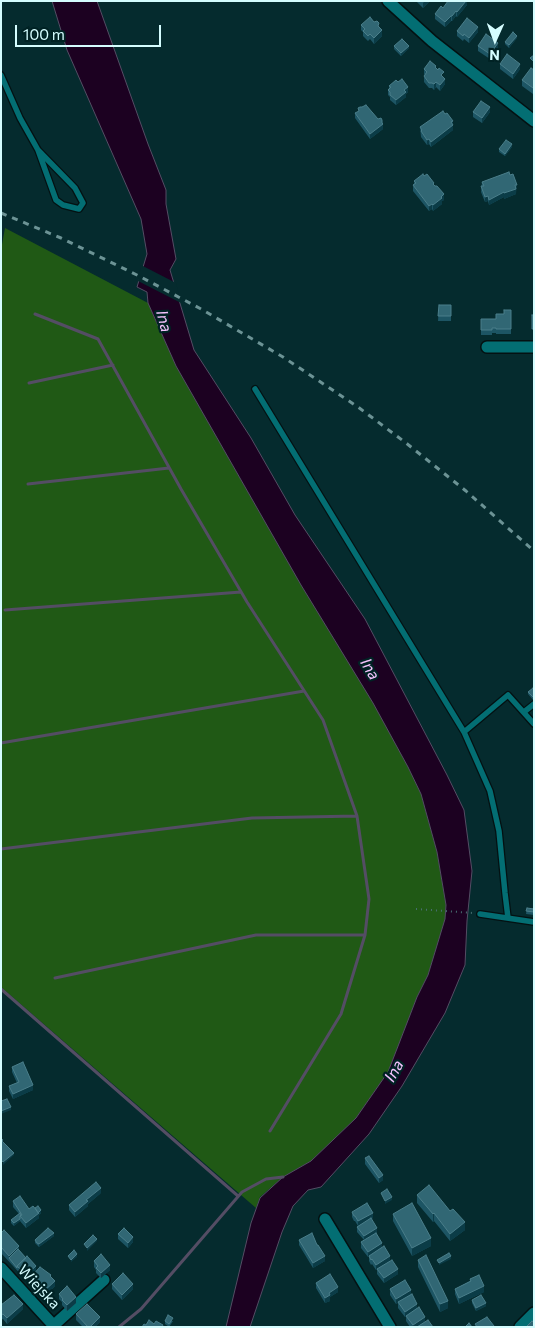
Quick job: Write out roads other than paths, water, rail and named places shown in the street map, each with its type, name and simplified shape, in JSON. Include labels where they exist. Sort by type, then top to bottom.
[{"type":"street","points":[[388,1],[432,41],[534,121]]},
{"type":"street","points":[[487,347],[534,347]]},
{"type":"street","points":[[325,1219],[390,1327]]},
{"type":"street","name":"Wiejska","points":[[1,1268],[54,1326]]},
{"type":"street","points":[[54,1326],[104,1280]]},
{"type":"street","points":[[520,1327],[534,1313]]},
{"type":"lane","points":[[1,74],[20,118],[38,150],[56,200],[63,205],[79,209],[83,203],[75,188],[38,150]]},
{"type":"lane","points":[[255,389],[464,732],[490,791],[500,831],[508,918]]},
{"type":"lane","points":[[464,732],[508,695],[534,724]]},
{"type":"lane","points":[[524,712],[534,704]]},
{"type":"lane","points":[[480,914],[534,922]]},
{"type":"water","name":"Ina","points":[[52,1],[97,1],[166,190],[166,204],[176,259],[170,270],[194,350],[251,438],[295,515],[365,619],[464,810],[472,871],[465,965],[445,1013],[402,1086],[369,1134],[321,1187],[308,1190],[293,1206],[282,1232],[250,1327],[226,1327],[251,1223],[260,1198],[283,1177],[311,1161],[356,1118],[388,1072],[417,997],[428,975],[445,919],[446,905],[437,852],[421,794],[408,767],[373,703],[301,585],[176,366],[148,303],[147,292],[137,287],[147,254],[141,219],[67,50]]},
{"type":"waterway","points":[[35,314],[98,339],[181,489],[247,602],[323,720],[357,816],[369,899],[365,935],[341,1014],[270,1131]]},
{"type":"waterway","points":[[29,383],[113,365]]},
{"type":"waterway","points":[[28,484],[169,468]]},
{"type":"waterway","points":[[5,610],[241,592]]},
{"type":"waterway","points":[[1,743],[304,691]]},
{"type":"waterway","points":[[1,849],[252,818],[357,816]]},
{"type":"waterway","points":[[55,978],[256,935],[365,935]]},
{"type":"waterway","points":[[1,989],[238,1196]]},
{"type":"waterway","points":[[119,1327],[141,1309],[242,1192],[266,1179],[283,1177]]},
{"type":"railway","points":[[1,213],[61,238],[139,276],[201,309],[283,357],[358,407],[406,443],[466,491],[534,551]]}]
